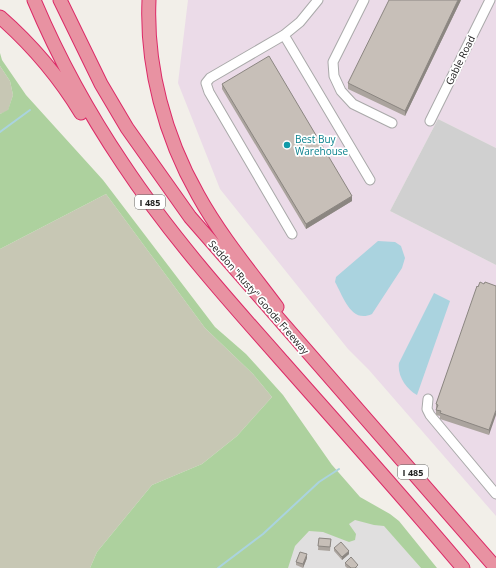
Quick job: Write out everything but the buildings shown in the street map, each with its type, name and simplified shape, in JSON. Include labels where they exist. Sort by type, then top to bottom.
[{"type":"highway","name":"I 485","points":[[34,0],[59,55],[93,117],[160,217],[238,312],[463,568]]},
{"type":"highway","name":"Seddon \"Rusty\" Goode Freeway","points":[[60,0],[102,84],[127,128],[190,217],[230,265],[330,377],[496,568]]},
{"type":"highway","points":[[149,0],[152,55],[162,109],[170,135],[188,177],[217,225],[330,377]]},
{"type":"highway","points":[[0,17],[25,41],[51,70],[90,127],[160,217]]},
{"type":"street","points":[[292,234],[209,92],[206,83],[210,78],[284,36],[300,22],[318,0]]},
{"type":"street","points":[[364,0],[333,62],[334,76],[347,100],[392,123]]},
{"type":"street","name":"Gable Road","points":[[430,120],[490,0]]},
{"type":"street","points":[[284,36],[370,180]]},
{"type":"street","points":[[428,399],[426,406],[430,415],[496,494]]},
{"type":"shaded area","points":[[188,0],[496,0],[496,148],[438,119],[390,211],[496,265],[496,516],[369,370],[348,349],[220,189],[178,83]]},
{"type":"shaded area","points":[[0,66],[10,81],[13,95],[8,111],[0,114]]},
{"type":"shaded area","points":[[438,119],[496,148],[496,265],[390,211]]},
{"type":"shaded area","points":[[106,194],[205,328],[253,374],[272,397],[237,436],[202,464],[152,485],[97,552],[90,568],[0,568],[0,249]]},
{"type":"shaded area","points":[[332,465],[421,568],[201,568]]},
{"type":"green space","points":[[0,53],[2,60],[26,95],[103,180],[215,327],[246,354],[283,395],[332,465],[360,497],[390,514],[399,521],[437,568],[421,568],[384,526],[355,520],[349,524],[356,534],[355,540],[349,542],[323,532],[309,531],[295,546],[288,568],[90,568],[97,552],[152,485],[202,464],[237,436],[272,397],[253,374],[205,328],[106,194],[0,249],[0,114],[8,110],[13,95],[10,81],[0,66]]},
{"type":"water","points":[[378,241],[395,242],[401,246],[405,258],[402,268],[372,314],[365,316],[358,315],[353,312],[345,301],[335,282],[336,277]]},
{"type":"water","points":[[434,293],[450,301],[417,395],[409,389],[403,381],[399,372],[399,363]]},
{"type":"waterway","points":[[0,132],[30,110]]},
{"type":"waterway","points":[[218,568],[263,534],[319,482],[339,469]]},
{"type":"place","name":"Best Buy Warehouse","points":[[287,145]]}]
